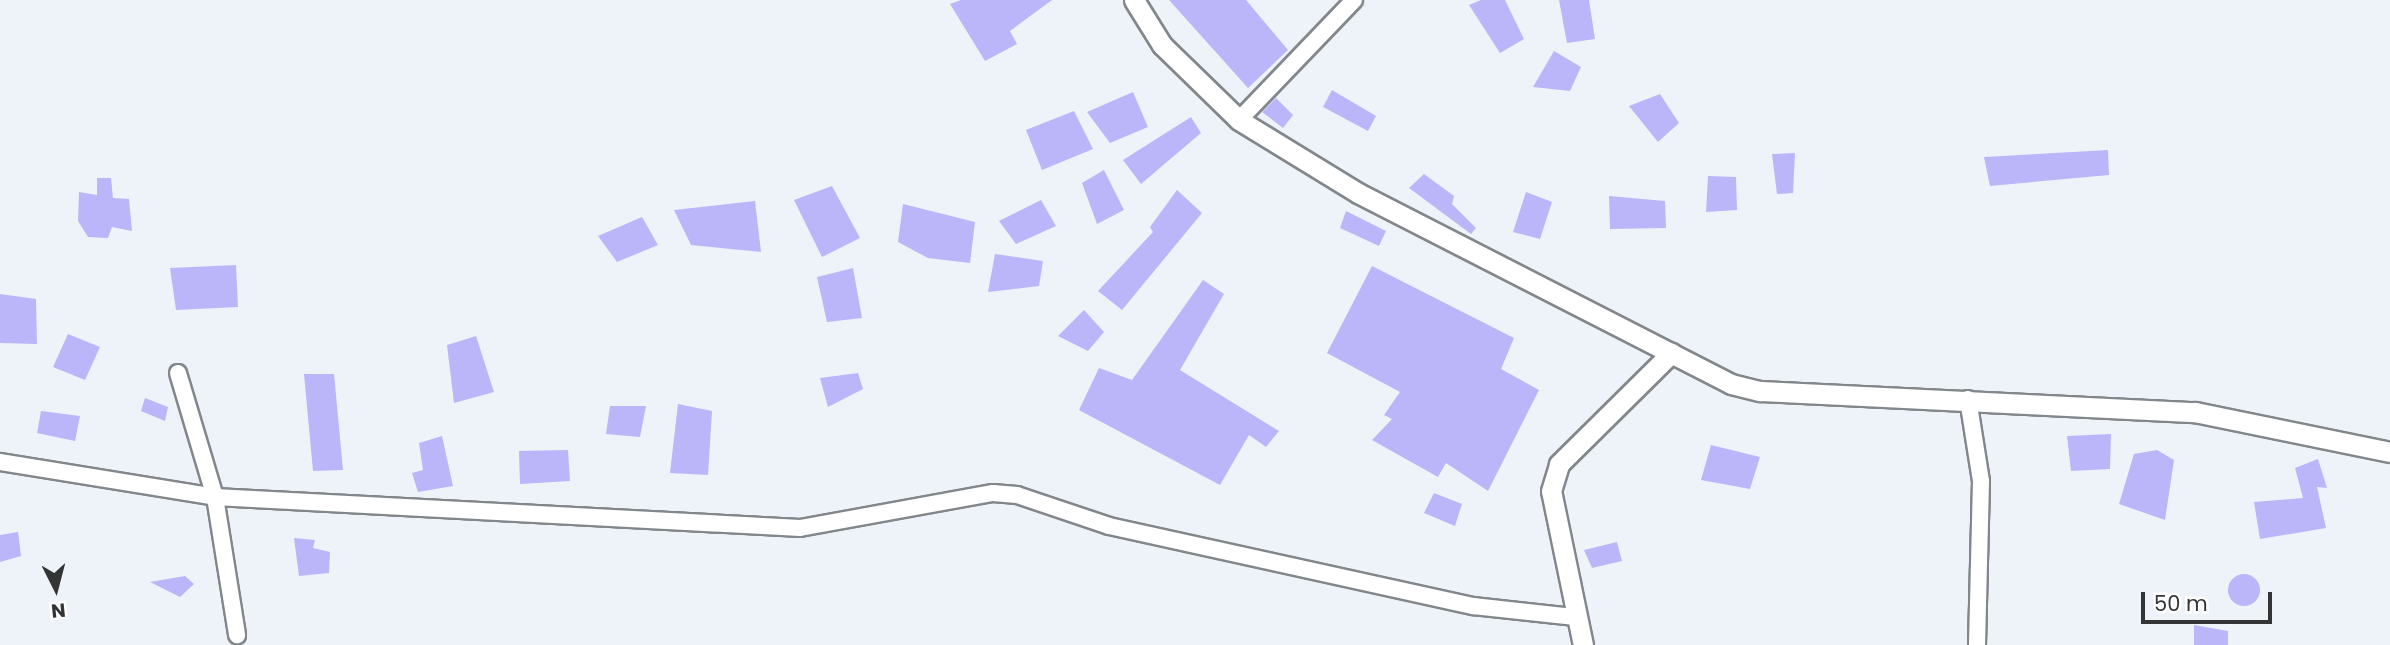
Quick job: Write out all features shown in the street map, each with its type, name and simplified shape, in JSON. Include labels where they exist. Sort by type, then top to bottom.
[{"type":"street","points":[[1134,0],[1162,45],[1239,120],[1358,193],[1671,353],[1760,391],[2194,412],[2390,452]]},
{"type":"street","points":[[1239,120],[1354,0]]},
{"type":"street","points":[[1583,645],[1550,491],[1559,464],[1671,353]]},
{"type":"street","points":[[178,373],[215,496],[237,635]]},
{"type":"street","points":[[1968,399],[1981,481],[1977,645]]},
{"type":"street","points":[[0,461],[215,496],[800,528],[993,493],[1017,495],[1109,526],[1474,606],[1575,617]]},
{"type":"building","points":[[961,0],[1052,0],[1010,31],[1017,44],[985,61],[950,4]]},
{"type":"building","points":[[1169,0],[1246,0],[1288,50],[1248,88]]},
{"type":"building","points":[[1481,0],[1505,0],[1524,39],[1500,53],[1469,5]]},
{"type":"building","points":[[1559,0],[1589,0],[1595,39],[1567,43]]},
{"type":"building","points":[[1554,51],[1581,67],[1570,91],[1533,87]]},
{"type":"building","points":[[1332,90],[1376,116],[1368,131],[1323,107]]},
{"type":"building","points":[[1133,92],[1148,127],[1110,143],[1087,112]]},
{"type":"building","points":[[1660,94],[1679,123],[1658,142],[1629,106]]},
{"type":"building","points":[[1276,98],[1293,115],[1283,128],[1262,112]]},
{"type":"building","points":[[1074,111],[1093,149],[1042,170],[1026,130]]},
{"type":"building","points":[[1191,117],[1201,133],[1141,184],[1123,160]]},
{"type":"building","points":[[2108,150],[2109,175],[1990,186],[1984,157]]},
{"type":"building","points":[[1795,153],[1793,193],[1777,194],[1772,154]]},
{"type":"building","points":[[1104,170],[1124,210],[1097,224],[1082,183]]},
{"type":"building","points":[[1424,174],[1454,196],[1452,204],[1476,228],[1471,234],[1409,188]]},
{"type":"building","points":[[1708,176],[1736,177],[1737,210],[1706,212]]},
{"type":"building","points":[[97,178],[111,178],[113,198],[129,199],[132,231],[112,227],[108,238],[88,237],[78,221],[79,192],[97,195]]},
{"type":"building","points":[[832,186],[860,238],[822,257],[794,200]]},
{"type":"building","points":[[1177,190],[1202,213],[1122,310],[1098,291],[1153,232],[1150,227]]},
{"type":"building","points":[[1526,192],[1552,202],[1540,239],[1513,232]]},
{"type":"building","points":[[1609,196],[1665,201],[1666,228],[1610,229]]},
{"type":"building","points":[[1041,200],[1056,226],[1016,244],[999,221]]},
{"type":"building","points":[[755,201],[761,252],[691,245],[674,210]]},
{"type":"building","points":[[903,204],[975,222],[970,263],[928,258],[898,242]]},
{"type":"building","points":[[1346,211],[1386,231],[1379,246],[1340,228]]},
{"type":"building","points":[[642,217],[658,245],[617,262],[598,236]]},
{"type":"building","points":[[995,254],[1043,261],[1039,286],[988,292]]},
{"type":"building","points":[[236,265],[238,307],[176,310],[170,268]]},
{"type":"building","points":[[1372,266],[1514,338],[1501,369],[1539,390],[1488,491],[1446,463],[1438,477],[1372,440],[1392,419],[1384,415],[1400,392],[1327,353]]},
{"type":"building","points":[[853,268],[862,318],[827,322],[817,277]]},
{"type":"building","points":[[1203,280],[1224,294],[1180,370],[1279,431],[1266,447],[1249,435],[1220,485],[1079,410],[1099,368],[1132,380]]},
{"type":"building","points":[[0,294],[36,299],[37,344],[0,343]]},
{"type":"building","points":[[1084,310],[1104,332],[1088,351],[1058,336]]},
{"type":"building","points":[[68,334],[100,347],[85,380],[53,367]]},
{"type":"building","points":[[476,336],[494,392],[454,403],[447,345]]},
{"type":"building","points":[[858,373],[863,389],[828,407],[820,378]]},
{"type":"building","points":[[304,374],[334,374],[343,470],[313,471]]},
{"type":"building","points":[[145,398],[168,407],[165,421],[141,411]]},
{"type":"building","points":[[678,404],[712,411],[708,475],[670,473]]},
{"type":"building","points":[[610,406],[646,406],[640,437],[606,434]]},
{"type":"building","points":[[41,411],[80,416],[75,441],[37,433]]},
{"type":"building","points":[[2111,434],[2110,469],[2071,471],[2067,436]]},
{"type":"building","points":[[442,436],[453,486],[418,492],[412,473],[423,470],[419,443]]},
{"type":"building","points":[[1711,445],[1760,457],[1750,489],[1701,480]]},
{"type":"building","points":[[568,450],[570,481],[520,484],[519,451]]},
{"type":"building","points":[[2157,450],[2174,460],[2165,520],[2119,504],[2134,454]]},
{"type":"building","points":[[2318,459],[2327,488],[2317,487],[2326,528],[2260,539],[2254,502],[2303,498],[2295,468]]},
{"type":"building","points":[[1434,493],[1462,504],[1455,526],[1424,513]]},
{"type":"building","points":[[18,532],[21,556],[0,562],[0,535]]},
{"type":"building","points":[[294,538],[315,540],[313,548],[330,552],[329,573],[299,576]]},
{"type":"building","points":[[1617,542],[1622,561],[1592,568],[1584,550]]},
{"type":"building","points":[[2244,574],[2255,579],[2260,590],[2255,601],[2244,606],[2233,601],[2228,590],[2233,579]]},
{"type":"building","points":[[185,576],[194,584],[180,597],[150,582]]},
{"type":"building","points":[[2194,625],[2228,631],[2228,645],[2194,645]]}]
